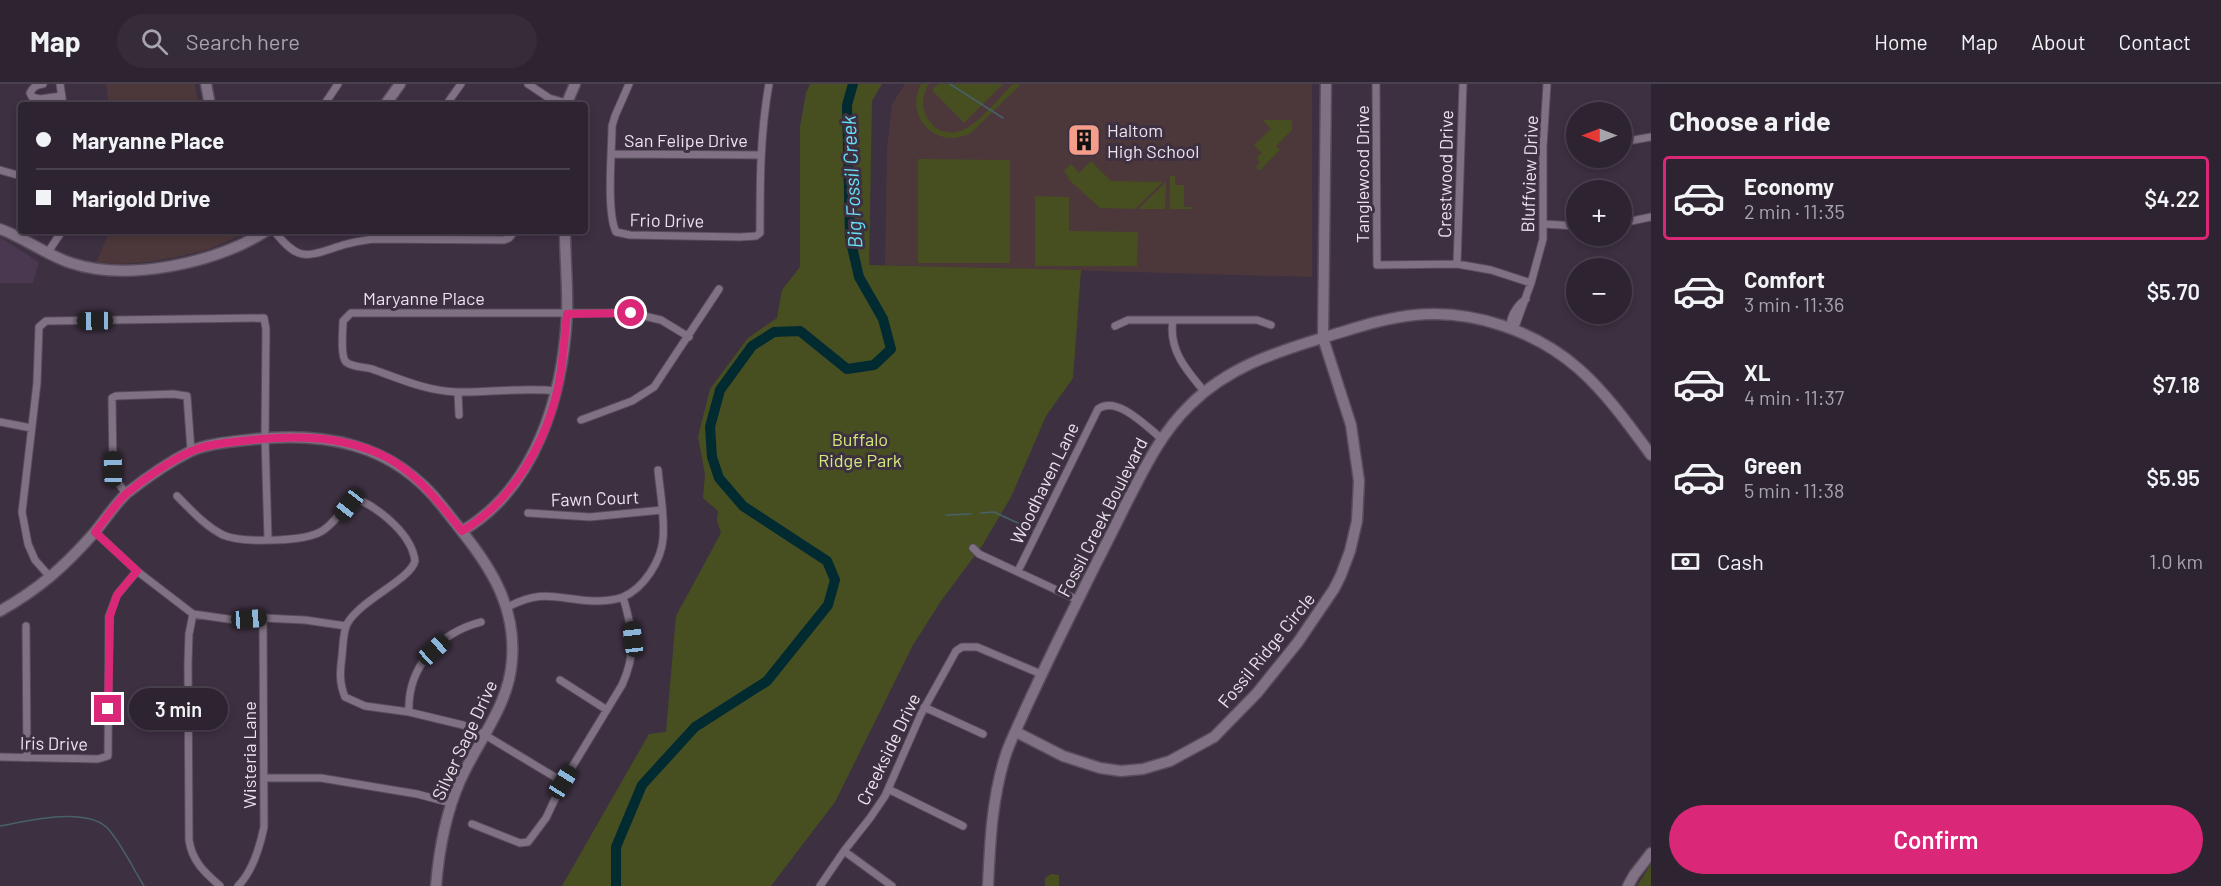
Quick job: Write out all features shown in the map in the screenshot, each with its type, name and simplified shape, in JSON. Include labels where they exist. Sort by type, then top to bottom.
[{"type":"street","points":[[43,84],[36,85],[32,89],[30,93],[32,97],[40,99],[61,96]]},
{"type":"street","points":[[60,84],[62,102]]},
{"type":"street","points":[[206,84],[209,102]]},
{"type":"street","points":[[326,102],[338,84]]},
{"type":"street","points":[[387,102],[400,84]]},
{"type":"street","points":[[448,102],[461,84]]},
{"type":"street","points":[[528,84],[549,98],[560,102]]},
{"type":"street","points":[[567,102],[575,84]]},
{"type":"street","name":"Frio Drive","points":[[629,84],[615,116],[611,211],[612,225],[616,232],[630,235],[756,236],[760,233],[760,155]]},
{"type":"street","points":[[760,155],[762,122],[769,84]]},
{"type":"street","name":"Fossil Ridge Circle","points":[[1016,732],[1063,756],[1100,768],[1121,771],[1143,769],[1170,761],[1214,736],[1257,693],[1298,642],[1334,590],[1350,551],[1357,521],[1359,481],[1351,425],[1323,338],[1326,84]]},
{"type":"street","name":"Tanglewood Drive","points":[[1376,84],[1377,265],[1457,264]]},
{"type":"street","name":"Crestwood Drive","points":[[1457,264],[1463,84]]},
{"type":"street","name":"Bluffview Drive","points":[[1511,329],[1515,327],[1526,299],[1543,239],[1543,147],[1547,84]]},
{"type":"street","points":[[1632,140],[1651,137]]},
{"type":"street","name":"San Felipe Drive","points":[[612,154],[760,155]]},
{"type":"street","points":[[0,170],[18,175]]},
{"type":"street","points":[[1632,221],[1651,217]]},
{"type":"street","points":[[1544,224],[1566,225]]},
{"type":"street","points":[[0,229],[69,263],[122,270],[160,267],[203,258],[261,234]]},
{"type":"street","points":[[48,252],[60,234]]},
{"type":"street","points":[[276,234],[284,244],[303,255],[313,255],[374,235],[504,240],[512,234]]},
{"type":"street","points":[[462,531],[482,518],[514,485],[539,441],[550,416],[557,391],[567,314],[565,234]]},
{"type":"street","points":[[1457,264],[1491,270],[1531,283]]},
{"type":"street","points":[[581,420],[632,401],[648,392],[667,370],[719,289]]},
{"type":"street","name":"Maryanne Place","points":[[557,391],[521,389],[458,392],[437,390],[348,363],[344,358],[343,348],[345,317],[351,313],[567,314],[599,312],[643,315],[661,320],[689,337]]},
{"type":"street","name":"Fossil Creek Boulevard","points":[[988,886],[990,842],[998,781],[1007,751],[1041,674],[1151,454],[1183,412],[1204,391],[1242,366],[1283,350],[1386,320],[1416,315],[1454,315],[1511,329],[1541,342],[1578,368],[1605,395],[1651,455]]},
{"type":"street","points":[[51,578],[35,560],[24,531],[22,512],[37,383],[39,327],[42,322],[46,321],[260,317],[266,320],[265,438],[268,539]]},
{"type":"street","points":[[1115,326],[1128,320],[1257,320],[1271,325]]},
{"type":"street","points":[[1173,320],[1172,341],[1178,357],[1204,391]]},
{"type":"street","points":[[458,392],[459,415]]},
{"type":"street","points":[[126,494],[117,481],[113,469],[112,398],[173,394],[187,396],[191,451]]},
{"type":"street","name":"Woodhaven Lane","points":[[1018,571],[1098,409],[1108,405],[1121,408],[1162,439]]},
{"type":"street","points":[[0,422],[31,428]]},
{"type":"street","name":"Silver Sage Drive","points":[[0,611],[51,578],[95,532],[126,494],[191,451],[223,443],[265,438],[308,437],[348,443],[387,458],[426,486],[487,563],[496,580],[513,632],[510,676],[503,702],[472,756],[451,803],[440,846],[436,886]]},
{"type":"street","points":[[506,608],[521,599],[544,595],[596,601],[623,597],[635,589],[658,558],[663,537],[658,470]]},
{"type":"street","points":[[177,496],[202,520],[222,534],[243,539],[285,540],[313,536],[330,525],[354,501],[360,500],[383,515],[402,533],[414,552],[414,566],[373,597],[346,626],[340,671],[340,684],[345,697],[365,706],[409,711],[453,721],[485,735],[563,782]]},
{"type":"street","name":"Fawn Court","points":[[528,513],[590,517],[662,510]]},
{"type":"street","points":[[95,532],[137,571],[193,614],[235,620],[264,618],[322,621],[346,626]]},
{"type":"street","points":[[973,548],[979,554],[1078,600]]},
{"type":"street","name":"Iris Drive","points":[[0,758],[98,759],[108,756],[110,616],[117,595],[137,571]]},
{"type":"street","points":[[472,824],[512,841],[528,842],[546,818],[563,782],[622,685],[632,658],[631,624],[623,597]]},
{"type":"street","points":[[193,614],[188,654],[189,840],[194,859],[220,886]]},
{"type":"street","name":"Wisteria Lane","points":[[238,886],[256,853],[264,827],[264,618]]},
{"type":"street","points":[[409,711],[410,694],[415,675],[425,658],[443,641],[481,622]]},
{"type":"street","points":[[27,626],[27,758]]},
{"type":"street","name":"Creekside Drive","points":[[820,886],[870,818],[888,789],[924,707],[956,651],[972,646],[1041,674]]},
{"type":"street","points":[[560,680],[607,710]]},
{"type":"street","points":[[924,707],[983,734]]},
{"type":"street","points":[[265,778],[321,778],[417,794],[451,803]]},
{"type":"street","points":[[888,789],[963,826]]},
{"type":"street","points":[[844,851],[892,886]]},
{"type":"street","points":[[1628,886],[1651,853]]},
{"type":"shaded area","points":[[106,84],[195,84],[198,102],[109,102]]},
{"type":"shaded area","points":[[905,84],[1312,84],[1312,277],[885,265],[887,149],[892,104]]},
{"type":"shaded area","points":[[109,234],[243,234],[207,250],[177,257],[120,264],[96,262]]},
{"type":"shaded area","points":[[0,237],[39,262],[33,283],[0,283]]},
{"type":"green space","name":"Buffalo Ridge Park","points":[[810,84],[882,84],[872,101],[869,265],[1081,270],[1073,378],[1046,416],[1011,497],[982,546],[941,601],[913,645],[835,802],[771,886],[562,886],[649,734],[666,732],[676,616],[721,533],[717,520],[718,511],[703,498],[705,474],[698,437],[710,389],[748,338],[777,318],[782,290],[800,267],[800,127],[806,93]]},
{"type":"green space","points":[[921,84],[929,84],[924,93],[923,103],[929,121],[944,132],[954,132],[965,129],[977,120],[1013,84],[1021,84],[972,132],[960,137],[948,138],[937,135],[927,128],[921,119],[917,109],[917,97]]},
{"type":"green space","points":[[938,84],[1003,84],[964,123],[932,90]]},
{"type":"green space","points":[[1263,120],[1292,120],[1292,130],[1276,146],[1280,150],[1259,171],[1256,167],[1260,163],[1257,157],[1262,153],[1254,145],[1271,129]]},
{"type":"green space","points":[[918,159],[1010,160],[1010,263],[918,263]]},
{"type":"green space","points":[[1091,161],[1111,181],[1163,182],[1135,209],[1100,208],[1067,178],[1069,177],[1064,171],[1071,164],[1079,173]]},
{"type":"green space","points":[[1170,176],[1175,176],[1175,185],[1184,185],[1184,207],[1192,207],[1191,209],[1170,209]]},
{"type":"green space","points":[[1166,182],[1165,209],[1138,209]]},
{"type":"green space","points":[[1035,196],[1069,197],[1069,231],[1138,232],[1137,266],[1035,266]]},
{"type":"green space","points":[[1651,864],[1651,886],[1637,886]]},
{"type":"green space","points":[[1051,874],[1059,875],[1059,886],[1045,886],[1045,878]]},
{"type":"waterway","name":"Big Fossil Creek","points":[[616,886],[616,847],[642,785],[695,727],[767,681],[828,605],[835,580],[827,561],[743,506],[719,478],[712,457],[710,427],[720,390],[752,346],[774,332],[800,331],[847,369],[874,365],[891,349],[883,319],[859,277],[850,238],[847,105],[853,84]]},
{"type":"waterway","points":[[950,84],[1003,118]]},
{"type":"waterway","points":[[981,513],[994,512],[1033,530]]},
{"type":"waterway","points":[[946,515],[971,514]]},
{"type":"waterway","points":[[0,826],[58,817],[74,817],[101,823],[115,837],[144,886]]},
{"type":"place","name":"Haltom High School","points":[[1084,140]]},
{"type":"route","points":[[108,709],[110,616],[117,595],[137,571],[95,532],[126,494],[191,451],[207,446],[265,438],[328,439],[348,443],[387,458],[400,466],[426,486],[462,531],[482,518],[514,485],[539,441],[550,416],[557,391],[567,314],[631,313]]}]
